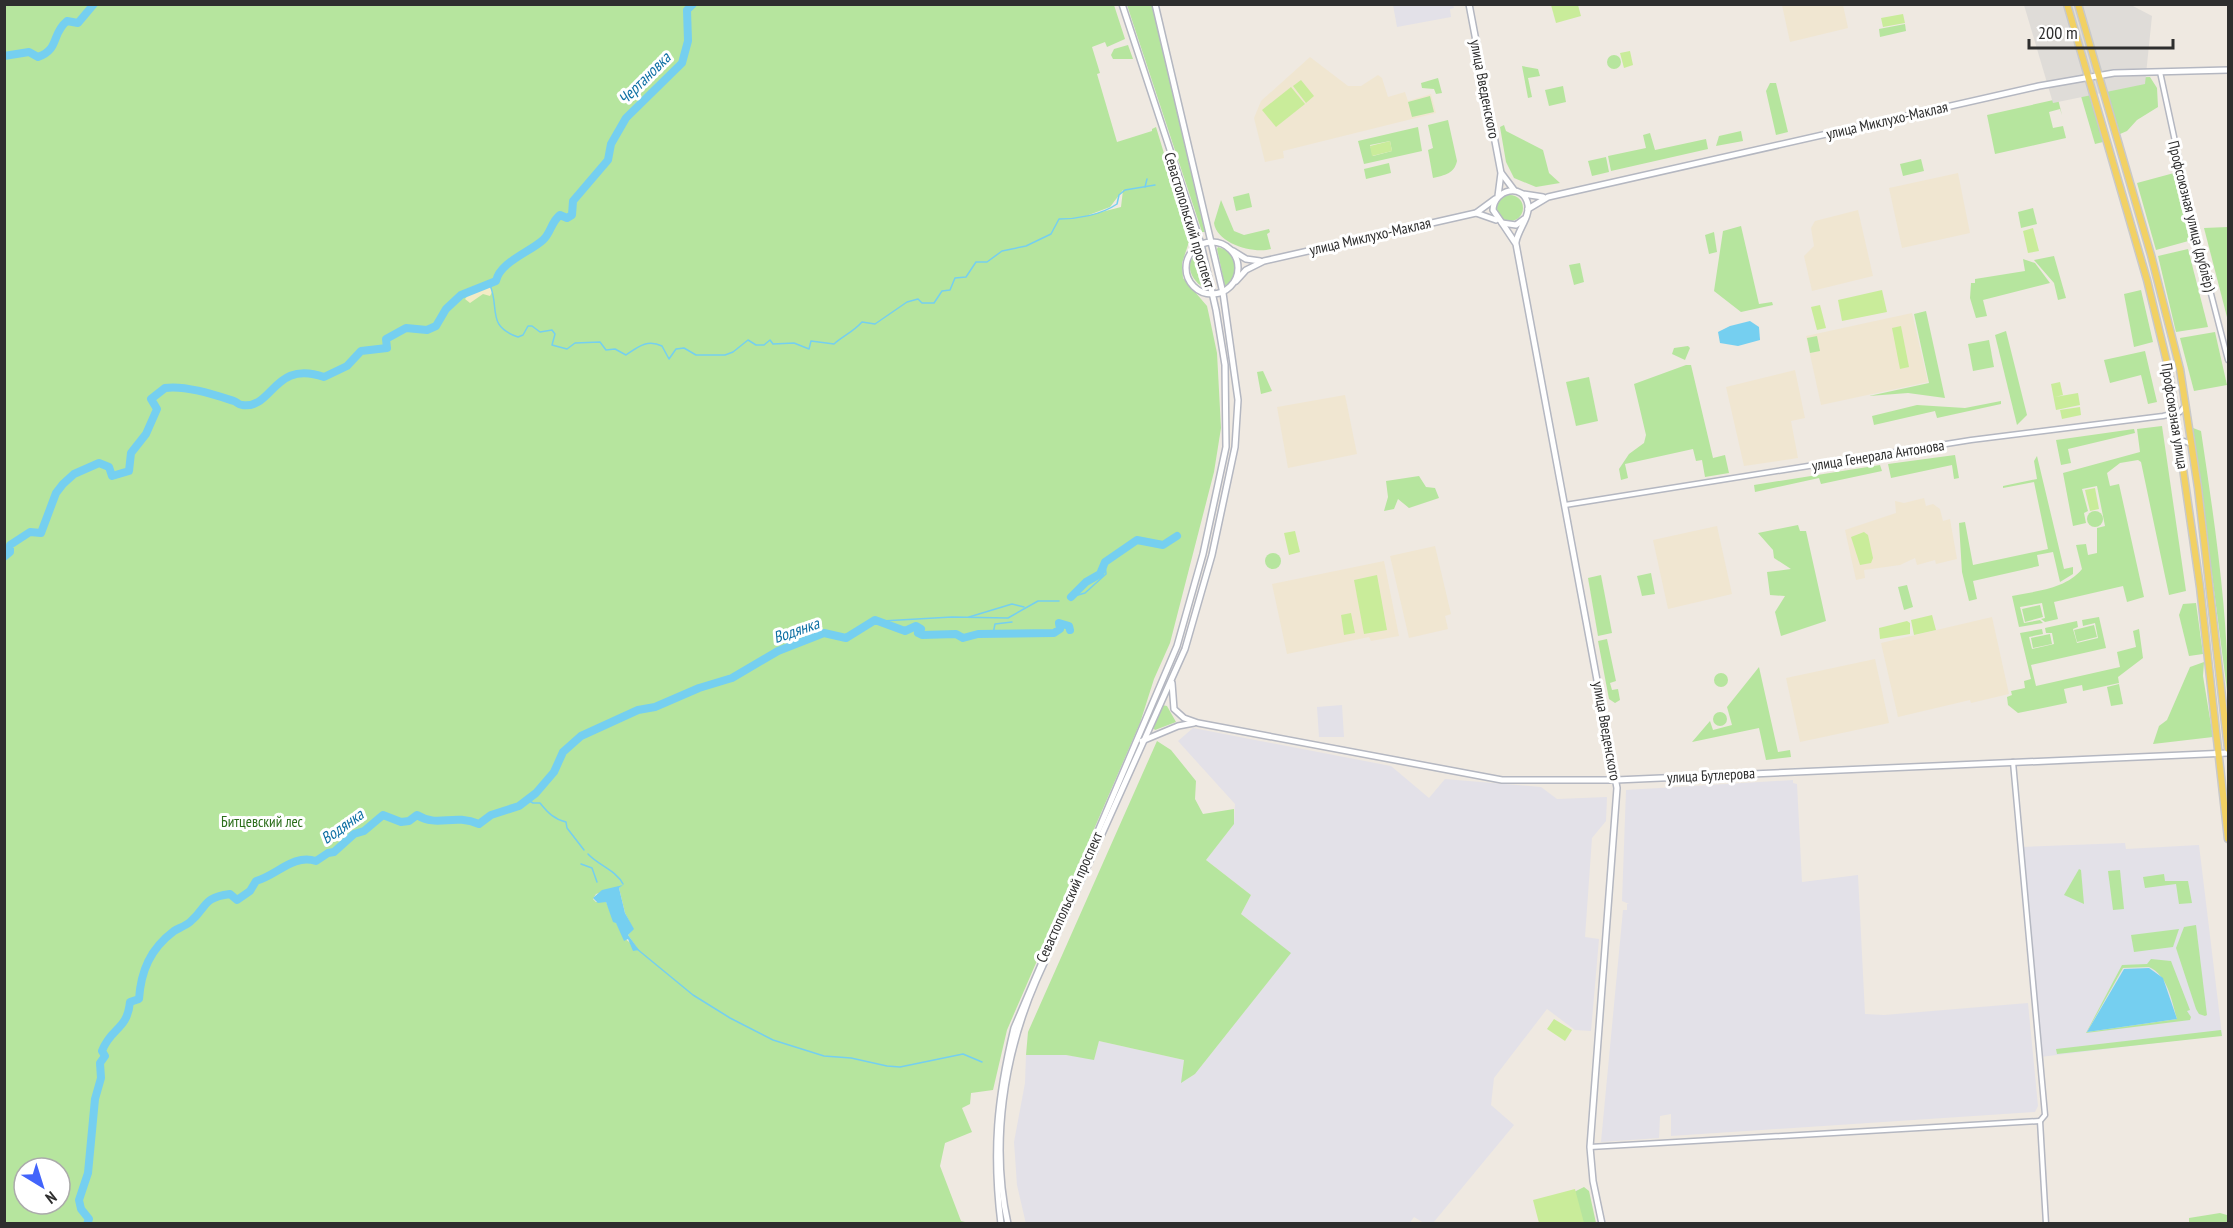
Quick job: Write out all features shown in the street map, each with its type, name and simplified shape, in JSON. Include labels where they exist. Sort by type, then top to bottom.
[{"type":"main road","name":"Севастопольский проспект","points":[[1001,1224],[994,1144],[1002,1077],[1014,1028],[1167,671],[1195,582],[1221,478],[1228,424],[1225,365],[1201,244],[1122,4]]},
{"type":"main road","name":"Севастопольский проспект","points":[[1008,1224],[1003,1188],[1002,1129],[1007,1078],[1017,1030],[1032,989],[1190,634],[1230,476],[1238,425],[1234,363],[1223,294],[1155,4]]},
{"type":"main road","name":"улица Введенского","points":[[1469,4],[1501,173],[1497,197]]},
{"type":"main road","name":"Профсоюзная улица","points":[[2067,4],[2147,280],[2169,371],[2200,587],[2229,839]]},
{"type":"main road","name":"Профсоюзная улица","points":[[2078,4],[2159,284],[2186,404],[2229,751]]},
{"type":"main road","name":"улица Миклухо-Маклая","points":[[1528,209],[1548,197],[2088,76],[2160,71],[2229,70]]},
{"type":"main road","name":"улица Введенского","points":[[1501,173],[1518,193]]},
{"type":"main road","points":[[1476,213],[1500,222],[1512,226],[1524,219],[1528,209],[1526,200],[1518,193],[1506,191],[1497,197],[1493,210],[1500,222]]},
{"type":"main road","name":"улица Миклухо-Маклая","points":[[1518,193],[1548,197]]},
{"type":"main road","name":"улица Миклухо-Маклая","points":[[1223,294],[1246,270],[1264,261],[1476,213],[1497,197]]},
{"type":"main road","name":"улица Введенского","points":[[1516,244],[1524,219]]},
{"type":"main road","name":"улица Введенского","points":[[1500,222],[1516,244],[1616,780],[1590,1147],[1593,1181],[1602,1224]]},
{"type":"main road","points":[[1211,242],[1201,244],[1190,253],[1186,270],[1197,289],[1213,296],[1223,294]]},
{"type":"main road","name":"улица Миклухо-Маклая","points":[[1211,242],[1229,248],[1246,259],[1264,261]]},
{"type":"main road","points":[[1229,248],[1238,264],[1236,281]]},
{"type":"main road","name":"улица Бутлерова","points":[[1172,678],[1174,709],[1184,718],[1198,723],[1502,780],[1616,780],[2229,751]]},
{"type":"main road","name":"улица Бутлерова","points":[[1142,741],[1178,726],[1198,723]]},
{"type":"street","name":"Профсоюзная улица (дублёр)","points":[[2160,71],[2192,220],[2229,360]]},
{"type":"street","points":[[2175,413],[2180,412],[2186,404]]},
{"type":"street","name":"улица Генерала Антонова","points":[[1566,505],[1971,440],[2175,413]]},
{"type":"street","points":[[2180,447],[2184,441],[2192,445]]},
{"type":"street","points":[[1195,582],[1198,588],[1204,585]]},
{"type":"street","points":[[2013,762],[2044,1115],[2040,1121],[2046,1224]]},
{"type":"street","points":[[1590,1147],[2040,1121]]},
{"type":"shaded area","points":[[1393,5],[1453,5],[1454,8],[1450,9],[1451,17],[1397,27]]},
{"type":"shaded area","points":[[1782,5],[1843,5],[1848,28],[1790,42]]},
{"type":"shaded area","points":[[2024,5],[2131,5],[2152,16],[2145,84],[2053,103]]},
{"type":"shaded area","points":[[1310,57],[1348,86],[1361,86],[1378,75],[1382,78],[1388,97],[1405,92],[1408,101],[1431,94],[1436,113],[1283,151],[1284,158],[1265,162],[1254,118],[1261,101]]},
{"type":"shaded area","points":[[1958,173],[1970,233],[1902,248],[1889,188]]},
{"type":"shaded area","points":[[1858,210],[1873,276],[1812,291],[1804,256],[1814,246],[1811,228],[1815,221]]},
{"type":"shaded area","points":[[1912,313],[1928,382],[1821,405],[1806,336]]},
{"type":"shaded area","points":[[1795,370],[1805,418],[1791,421],[1798,458],[1744,466],[1726,387]]},
{"type":"shaded area","points":[[1345,395],[1357,454],[1288,468],[1277,407]]},
{"type":"shaded area","points":[[1924,498],[1926,506],[1933,504],[1940,509],[1943,521],[1950,519],[1957,559],[1936,564],[1935,560],[1917,565],[1915,558],[1900,565],[1864,570],[1865,578],[1856,580],[1845,530],[1896,513],[1895,501],[1904,503]]},
{"type":"shaded area","points":[[1717,526],[1732,594],[1668,609],[1653,540]]},
{"type":"shaded area","points":[[1435,546],[1451,614],[1445,616],[1448,629],[1409,638],[1390,556]]},
{"type":"shaded area","points":[[1384,561],[1399,636],[1371,641],[1369,637],[1287,654],[1272,584]]},
{"type":"shaded area","points":[[1992,617],[2009,694],[1971,703],[1970,700],[1898,717],[1881,643]]},
{"type":"shaded area","points":[[1875,659],[1889,723],[1800,742],[1786,678]]},
{"type":"shaded area","points":[[1342,705],[1344,737],[1319,737],[1317,707]]},
{"type":"shaded area","points":[[1193,728],[1391,766],[1429,798],[1445,779],[1541,787],[1557,799],[1607,797],[1606,821],[1592,838],[1585,937],[1599,939],[1591,1031],[1575,1030],[1547,1009],[1494,1078],[1491,1105],[1514,1125],[1433,1223],[1424,1223],[1414,1217],[1409,1224],[1026,1224],[1017,1185],[1014,1142],[1025,1083],[1026,1055],[1066,1055],[1094,1059],[1099,1041],[1184,1060],[1182,1082],[1195,1074],[1290,954],[1241,914],[1251,895],[1206,860],[1234,824],[1235,804],[1178,741]]},
{"type":"shaded area","points":[[1793,780],[1793,783],[1797,784],[1802,882],[1858,875],[1865,1014],[1884,1015],[2028,1003],[2038,1106],[2035,1112],[1671,1136],[1671,1114],[1660,1116],[1659,1138],[1601,1142],[1623,910],[1627,910],[1627,904],[1629,904],[1622,901],[1626,790]]},
{"type":"shaded area","points":[[2125,843],[2126,849],[2199,845],[2222,1035],[2040,1057],[2021,847]]},
{"type":"green space","name":"Битцевский лес","points":[[4,5],[1114,5],[1125,39],[1107,47],[1105,42],[1092,47],[1100,73],[1097,74],[1117,142],[1152,131],[1156,127],[1190,239],[1182,263],[1183,278],[1207,306],[1209,315],[1217,353],[1221,428],[1214,472],[1170,643],[1154,679],[1140,723],[1007,1030],[993,1090],[971,1093],[970,1104],[962,1108],[972,1132],[945,1143],[940,1166],[961,1221],[969,1223],[5,1223]],"holes":[[[1123,190],[1121,207],[1086,216],[1110,207]],[[621,886],[619,888],[625,913],[633,929],[628,935],[637,948],[624,938],[606,902],[596,902],[593,899],[596,894]]]},
{"type":"green space","points":[[1127,5],[1152,5],[1205,232],[1202,232]]},
{"type":"green space","points":[[1551,5],[1578,5],[1581,16],[1556,23]]},
{"type":"green space","points":[[1903,14],[1905,23],[1883,27],[1881,18]]},
{"type":"green space","points":[[1905,24],[1906,31],[1880,37],[1879,29]]},
{"type":"green space","points":[[1128,45],[1133,59],[1113,59],[1111,55],[1114,49]]},
{"type":"green space","points":[[1630,51],[1633,65],[1624,68],[1620,53]]},
{"type":"green space","points":[[1611,55],[1617,55],[1621,62],[1617,69],[1611,69],[1607,65],[1607,59]]},
{"type":"green space","points":[[1522,66],[1538,69],[1540,76],[1528,78],[1532,97],[1528,98]]},
{"type":"green space","points":[[2150,77],[2157,88],[2158,107],[2120,134],[2106,87],[2113,78]]},
{"type":"green space","points":[[1438,78],[1442,93],[1436,94],[1434,89],[1422,88],[1421,83]]},
{"type":"green space","points":[[1301,80],[1314,96],[1306,103],[1293,86]]},
{"type":"green space","points":[[1770,83],[1776,83],[1788,132],[1776,135],[1766,91]]},
{"type":"green space","points":[[1563,86],[1566,102],[1549,106],[1545,90]]},
{"type":"green space","points":[[2078,86],[2087,87],[2103,142],[2095,144]]},
{"type":"green space","points":[[1291,87],[1305,104],[1276,127],[1262,110]]},
{"type":"green space","points":[[1430,96],[1434,112],[1412,117],[1408,102]]},
{"type":"green space","points":[[2058,99],[2062,115],[2060,109],[2049,112],[2053,128],[2063,126],[2066,138],[1995,154],[1987,115]]},
{"type":"green space","points":[[1448,120],[1456,165],[1445,175],[1433,178],[1428,150],[1433,148],[1428,125]]},
{"type":"green space","points":[[1504,125],[1506,131],[1543,150],[1549,173],[1560,183],[1536,187],[1514,178],[1506,162],[1500,127]]},
{"type":"green space","points":[[1418,127],[1422,151],[1364,164],[1358,141]],"holes":[[[1390,141],[1392,151],[1373,156],[1370,145]]]},
{"type":"green space","points":[[1741,131],[1743,141],[1716,146],[1719,136]]},
{"type":"green space","points":[[1650,133],[1655,150],[1706,139],[1708,149],[1611,171],[1608,156],[1646,148],[1643,135]]},
{"type":"green space","points":[[1390,141],[1392,151],[1372,156],[1370,146]]},
{"type":"green space","points":[[1606,157],[1609,172],[1592,176],[1588,161]]},
{"type":"green space","points":[[1921,159],[1924,171],[1903,176],[1900,164]]},
{"type":"green space","points":[[1389,163],[1391,173],[1366,179],[1364,169]]},
{"type":"green space","points":[[2174,173],[2192,240],[2156,250],[2137,183]]},
{"type":"green space","points":[[1249,193],[1252,207],[1236,211],[1233,197]]},
{"type":"green space","points":[[1510,195],[1519,199],[1523,208],[1519,217],[1510,221],[1501,217],[1497,208],[1501,199]]},
{"type":"green space","points":[[1221,200],[1234,231],[1244,235],[1269,229],[1270,232],[1267,234],[1271,249],[1246,249],[1222,237],[1214,223]]},
{"type":"green space","points":[[2033,208],[2037,224],[2021,228],[2018,212]]},
{"type":"green space","points":[[1741,226],[1759,304],[1772,302],[1773,305],[1741,312],[1714,291],[1723,231]]},
{"type":"green space","points":[[2228,227],[2228,321],[2204,228]]},
{"type":"green space","points":[[2033,228],[2039,251],[2028,253],[2023,231]]},
{"type":"green space","points":[[1714,232],[1717,252],[1709,254],[1705,235]]},
{"type":"green space","points":[[1218,247],[1229,251],[1236,264],[1233,280],[1225,286],[1217,249]]},
{"type":"green space","points":[[2188,249],[2208,327],[2176,332],[2158,256]]},
{"type":"green space","points":[[1198,253],[1205,286],[1203,287],[1190,271],[1191,261]]},
{"type":"green space","points":[[2054,256],[2066,298],[2058,300],[2054,283],[2034,260]]},
{"type":"green space","points":[[2023,259],[2035,263],[2050,283],[1983,300],[1987,316],[1976,318],[1970,298],[1971,283],[1975,283],[1975,279],[2025,271]]},
{"type":"green space","points":[[1580,263],[1584,282],[1574,285],[1569,265]]},
{"type":"green space","points":[[1882,290],[1887,312],[1842,321],[1838,300]]},
{"type":"green space","points":[[2141,290],[2153,342],[2134,347],[2124,294]]},
{"type":"green space","points":[[1820,305],[1826,328],[1817,330],[1811,307]]},
{"type":"green space","points":[[1926,311],[1945,398],[1908,393],[1869,396],[1929,383],[1914,314]]},
{"type":"green space","points":[[1901,326],[1909,367],[1900,369],[1892,328]]},
{"type":"green space","points":[[2006,331],[2027,415],[2017,425],[1995,335]]},
{"type":"green space","points":[[2215,332],[2227,385],[2194,391],[2180,338]]},
{"type":"green space","points":[[1817,336],[1820,351],[1810,353],[1807,338]]},
{"type":"green space","points":[[1989,340],[1994,367],[1973,371],[1968,344]]},
{"type":"green space","points":[[1688,346],[1690,348],[1685,360],[1672,354],[1674,348]]},
{"type":"green space","points":[[2145,351],[2157,402],[2148,404],[2141,375],[2110,383],[2104,360]]},
{"type":"green space","points":[[1691,365],[1713,458],[1725,455],[1729,473],[1705,477],[1702,460],[1696,461],[1693,449],[1625,464],[1628,478],[1621,480],[1619,469],[1629,454],[1644,443],[1646,435],[1634,384]]},
{"type":"green space","points":[[1263,371],[1272,391],[1261,394],[1257,372]]},
{"type":"green space","points":[[1589,377],[1598,421],[1576,426],[1566,382]]},
{"type":"green space","points":[[2060,382],[2063,395],[2055,397],[2078,393],[2080,405],[2056,410],[2051,384]]},
{"type":"green space","points":[[2001,401],[2001,404],[1937,418],[1935,411],[1874,425],[1872,416],[1917,405],[1965,408]]},
{"type":"green space","points":[[2080,407],[2081,415],[2062,419],[2060,410]]},
{"type":"green space","points":[[2162,426],[2186,591],[2169,595],[2141,462],[2138,460],[2120,463],[2107,473],[2110,486],[2119,484],[2144,597],[2127,602],[2123,586],[2054,602],[2058,619],[2045,622],[2041,619],[2045,618],[2042,603],[2020,607],[2024,623],[2040,620],[2043,623],[2019,627],[2012,596],[2050,588],[2075,576],[2082,569],[2076,545],[2086,544],[2088,555],[2097,553],[2097,528],[2105,526],[2097,486],[2082,489],[2088,511],[2084,513],[2086,523],[2073,526],[2063,473],[2140,452],[2137,429]]},
{"type":"green space","points":[[2193,428],[2201,431],[2215,531],[2226,631],[2228,698]]},
{"type":"green space","points":[[2134,429],[2135,433],[2068,449],[2071,463],[2061,465],[2056,440]]},
{"type":"green space","points":[[1955,455],[1959,478],[1954,479],[1952,465],[1891,478],[1888,464]]},
{"type":"green space","points":[[2037,456],[2064,569],[2073,567],[2073,574],[2060,582],[2053,552],[2037,555],[2039,566],[1973,581],[1977,599],[1969,601],[1962,572],[1959,523],[1965,522],[1973,565],[2048,549],[2034,482],[2003,488],[2003,486],[2037,479],[2034,461]]},
{"type":"green space","points":[[1880,465],[1882,471],[1821,484],[1819,478],[1755,492],[1754,485]]},
{"type":"green space","points":[[1419,476],[1426,487],[1435,488],[1439,498],[1409,508],[1398,499],[1394,509],[1384,511],[1388,497],[1386,481]]},
{"type":"green space","points":[[2095,488],[2099,509],[2090,511],[2085,490]]},
{"type":"green space","points":[[2095,511],[2103,519],[2095,527],[2087,519]]},
{"type":"green space","points":[[1798,525],[1800,531],[1806,531],[1826,621],[1781,636],[1775,612],[1785,596],[1770,595],[1767,572],[1791,569],[1774,558],[1773,550],[1758,533]]},
{"type":"green space","points":[[1295,531],[1300,552],[1289,555],[1284,533]]},
{"type":"green space","points":[[1864,532],[1868,535],[1873,558],[1871,563],[1860,565],[1851,537]]},
{"type":"green space","points":[[1273,553],[1281,561],[1273,569],[1265,561]]},
{"type":"green space","points":[[1651,573],[1655,594],[1642,596],[1637,576]]},
{"type":"green space","points":[[1377,575],[1387,630],[1364,634],[1354,580]]},
{"type":"green space","points":[[1601,575],[1612,633],[1598,636],[1588,578]]},
{"type":"green space","points":[[1907,585],[1913,607],[1904,610],[1898,587]]},
{"type":"green space","points":[[2196,603],[2203,654],[2189,656],[2179,615],[2183,604]]},
{"type":"green space","points":[[2040,605],[2043,617],[2025,622],[2022,609]]},
{"type":"green space","points":[[1351,613],[1355,633],[1344,635],[1341,615]]},
{"type":"green space","points":[[1932,615],[1936,630],[1914,635],[1911,620]]},
{"type":"green space","points":[[2099,617],[2106,648],[2031,665],[2036,686],[2120,667],[2117,652],[2136,647],[2133,631],[2139,629],[2143,658],[2118,677],[2119,683],[2083,691],[2082,685],[2064,689],[2067,703],[2018,713],[2008,705],[2007,697],[2012,695],[2011,691],[2025,688],[2024,681],[2031,679],[2020,633],[2042,629],[2043,634],[2029,637],[2032,649],[2054,644],[2052,633],[2046,633],[2045,628],[2077,621],[2078,627],[2073,629],[2077,643],[2098,638],[2095,623],[2083,626],[2082,620]]},
{"type":"green space","points":[[1907,621],[1910,623],[1910,634],[1880,639],[1879,628]]},
{"type":"green space","points":[[2094,625],[2097,637],[2077,642],[2074,630]]},
{"type":"green space","points":[[2050,634],[2052,644],[2033,648],[2031,638]]},
{"type":"green space","points":[[1607,639],[1616,681],[1610,683],[1612,690],[1618,689],[1620,700],[1615,703],[1609,699],[1598,641]]},
{"type":"green space","points":[[2204,662],[2203,676],[2213,737],[2153,744],[2159,726],[2167,720],[2190,667]]},
{"type":"green space","points":[[1759,667],[1778,752],[1790,750],[1791,757],[1766,760],[1759,728],[1692,742],[1710,721],[1713,730],[1732,725],[1727,707]]},
{"type":"green space","points":[[1718,673],[1724,673],[1728,680],[1724,687],[1718,687],[1714,683],[1714,677]]},
{"type":"green space","points":[[2119,684],[2123,704],[2111,706],[2107,687]]},
{"type":"green space","points":[[1162,705],[1167,706],[1176,722],[1155,730],[1152,727]]},
{"type":"green space","points":[[1720,712],[1725,714],[1727,719],[1725,724],[1720,726],[1715,724],[1713,719],[1715,714]]},
{"type":"green space","points":[[1157,741],[1171,750],[1196,781],[1195,799],[1203,814],[1234,809],[1234,824],[1206,860],[1251,895],[1241,914],[1291,953],[1195,1074],[1181,1083],[1184,1060],[1099,1041],[1094,1060],[1066,1055],[1026,1055],[1028,1032]]},
{"type":"green space","points":[[2079,869],[2081,870],[2084,904],[2064,895]]},
{"type":"green space","points":[[2120,870],[2124,909],[2113,910],[2108,871]]},
{"type":"green space","points":[[2164,874],[2165,881],[2188,881],[2192,903],[2179,904],[2176,884],[2145,888],[2143,877]]},
{"type":"green space","points":[[2196,925],[2207,1015],[2205,1016],[2199,1014],[2196,1009],[2176,948],[2184,927]]},
{"type":"green space","points":[[2179,929],[2173,947],[2134,952],[2131,935]]},
{"type":"green space","points":[[2151,959],[2171,961],[2190,1010],[2187,1011],[2191,1017],[2190,1020],[2086,1033],[2122,965],[2147,964]],"holes":[[[2149,967],[2165,982],[2177,1019],[2087,1032],[2123,968]]]},
{"type":"green space","points":[[1554,1019],[1572,1030],[1565,1041],[1547,1029]]},
{"type":"green space","points":[[2221,1030],[2222,1036],[2057,1054],[2056,1049]]},
{"type":"green space","points":[[1584,1187],[1589,1191],[1596,1223],[1582,1223],[1574,1192]]},
{"type":"green space","points":[[1575,1189],[1584,1223],[1539,1223],[1533,1200]]},
{"type":"green space","points":[[2220,1213],[2227,1215],[2228,1223],[2189,1222],[2189,1218]]},
{"type":"sand","points":[[490,286],[492,292],[490,296],[483,294],[470,303],[465,299],[469,294]]},
{"type":"water","points":[[1750,321],[1759,327],[1760,340],[1738,346],[1720,343],[1718,332]]},
{"type":"water","points":[[623,885],[619,888],[625,913],[634,929],[628,935],[639,950],[633,951],[628,939],[624,941],[616,923],[613,922],[606,902],[598,903],[593,898],[602,890]]},
{"type":"water","points":[[2149,968],[2163,978],[2177,1019],[2087,1032],[2124,969]]},
{"type":"waterway","points":[[4,56],[29,52],[38,57],[45,54],[53,46],[62,26],[67,21],[78,23],[94,4]]},
{"type":"waterway","name":"Чертановка","points":[[4,557],[10,552],[10,545],[30,532],[41,533],[56,493],[74,474],[99,463],[109,467],[112,476],[129,471],[131,453],[146,434],[157,409],[151,399],[165,388],[191,389],[235,401],[241,405],[252,404],[261,400],[284,379],[294,374],[307,373],[324,377],[347,366],[361,351],[387,348],[386,339],[406,328],[427,330],[436,326],[446,309],[461,295],[496,281],[503,268],[543,240],[560,215],[567,218],[572,215],[573,201],[608,160],[611,144],[626,118],[682,63],[688,41],[687,10],[693,4]]},
{"type":"waterway","points":[[1145,187],[1147,179]]},
{"type":"waterway","points":[[490,285],[498,322],[508,333],[518,337],[523,335],[528,326],[540,332],[552,330],[555,334],[552,345],[567,349],[575,343],[600,342],[606,350],[615,349],[626,355],[643,345],[652,343],[662,346],[669,359],[676,349],[684,348],[696,355],[725,355],[733,352],[748,340],[756,345],[764,345],[770,340],[773,344],[794,343],[809,349],[811,341],[834,344],[862,322],[875,324],[907,302],[918,299],[922,303],[934,303],[942,291],[950,290],[955,278],[966,277],[976,262],[987,262],[1002,251],[1026,246],[1051,234],[1059,219],[1089,216],[1111,208],[1117,204],[1119,195],[1125,190],[1155,185]]},
{"type":"waterway","name":"Водянка","points":[[1071,597],[1086,582],[1100,574],[1105,562],[1137,540],[1163,545],[1177,536]]},
{"type":"waterway","points":[[1071,597],[1085,593],[1106,574],[1105,562]]},
{"type":"waterway","name":"Водянка","points":[[882,621],[952,617],[1008,618],[1038,601],[1059,601]]},
{"type":"waterway","points":[[969,617],[1012,604],[1024,607]]},
{"type":"waterway","name":"Водянка","points":[[87,1224],[89,1219],[81,1209],[79,1200],[88,1173],[95,1099],[101,1078],[100,1063],[105,1056],[102,1051],[110,1037],[126,1019],[130,1002],[139,999],[142,979],[153,953],[174,931],[196,917],[209,901],[230,894],[237,900],[250,891],[256,881],[285,866],[300,860],[316,861],[334,852],[354,834],[364,831],[383,815],[401,822],[409,821],[417,815],[425,819],[461,820],[479,824],[491,815],[519,806],[536,793],[554,772],[563,752],[581,736],[638,710],[655,707],[699,688],[732,678],[778,651],[824,633],[846,638],[875,620],[905,631],[916,626],[921,629],[918,633],[922,635],[956,634],[963,638],[978,634],[1054,633],[1060,629],[1059,623],[1069,626],[1070,630]]},
{"type":"waterway","points":[[993,634],[995,624],[1012,622]]},
{"type":"waterway","points":[[528,800],[540,803],[552,815],[566,822],[567,828],[584,850]]},
{"type":"waterway","points":[[588,854],[616,875],[623,884]]},
{"type":"waterway","points":[[581,864],[592,868],[597,882]]},
{"type":"waterway","points":[[637,949],[693,995],[730,1018],[773,1040],[824,1056],[851,1058],[887,1066],[900,1067],[963,1054],[982,1062]]}]
